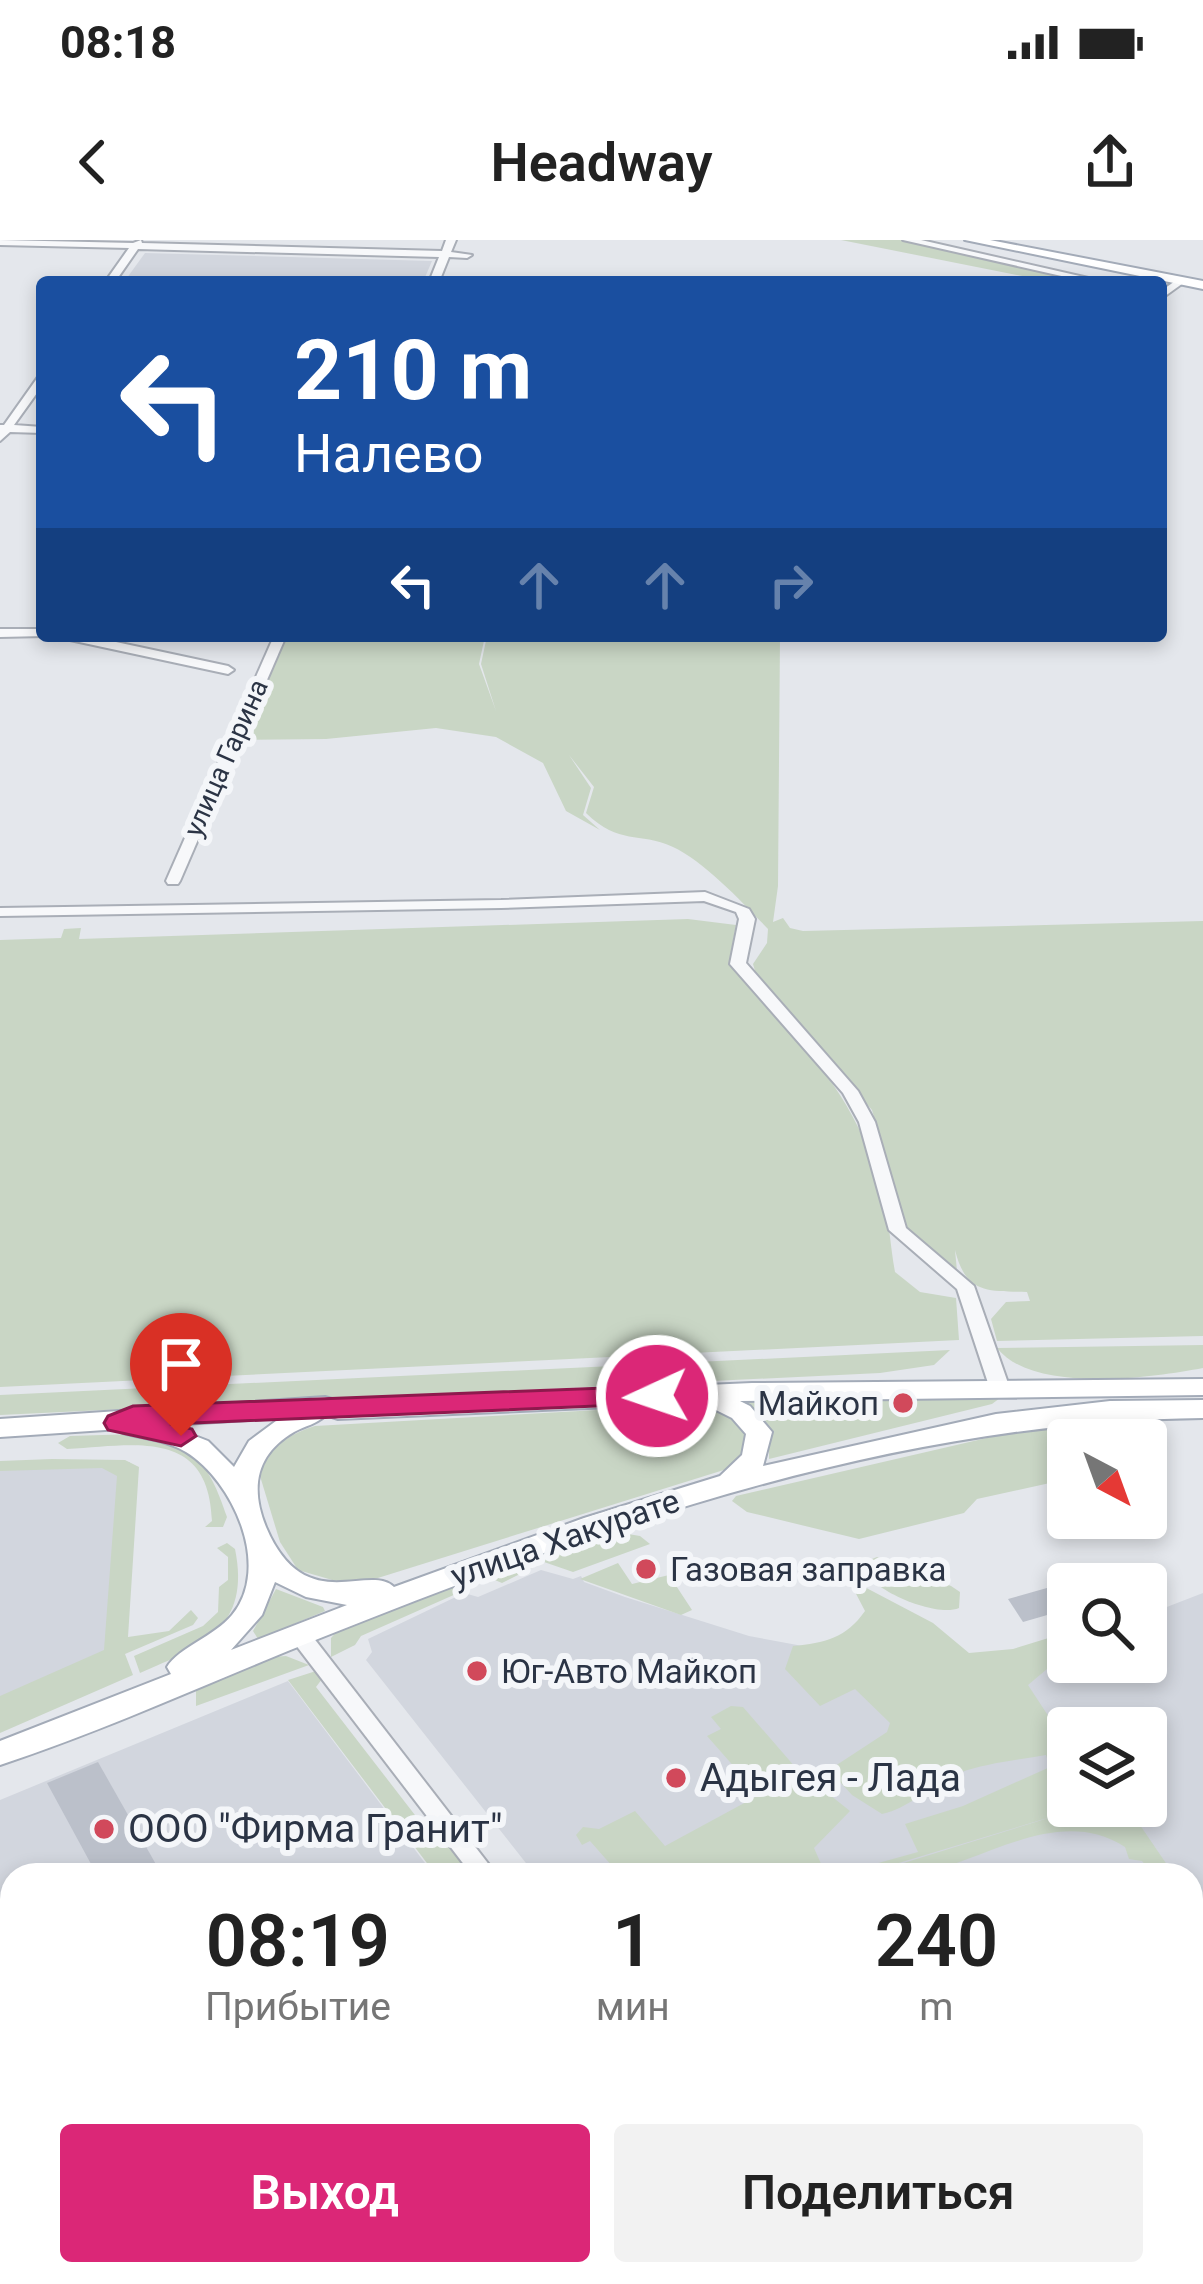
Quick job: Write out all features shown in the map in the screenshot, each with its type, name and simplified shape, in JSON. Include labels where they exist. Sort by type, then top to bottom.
[{"type":"main road","points":[[971,240],[1155,276]]},
{"type":"main road","points":[[1167,278],[1203,285]]},
{"type":"main road","points":[[244,1502],[247,1465],[263,1438],[310,1415],[338,1410],[998,1386],[1159,1399],[1203,1409]]},
{"type":"main road","points":[[1159,1399],[1203,1387]]},
{"type":"main road","points":[[703,1394],[741,1412],[759,1432],[755,1459],[725,1484]]},
{"type":"main road","name":"улица Хакурате","points":[[0,1753],[116,1703],[167,1688],[454,1576],[725,1484],[996,1423],[1159,1399]]},
{"type":"main road","points":[[118,1423],[133,1416],[325,1406],[338,1410]]},
{"type":"main road","points":[[0,1428],[118,1423],[197,1444],[216,1461],[244,1502],[262,1554],[254,1604],[223,1645],[116,1703]]},
{"type":"main road","points":[[262,1554],[295,1584],[339,1595],[454,1576]]},
{"type":"street","points":[[436,276],[452,240]]},
{"type":"street","points":[[908,240],[1073,276]]},
{"type":"street","points":[[0,242],[467,255]]},
{"type":"street","points":[[114,276],[137,243]]},
{"type":"street","points":[[1167,291],[1181,281]]},
{"type":"street","points":[[3,432],[36,387]]},
{"type":"street","points":[[3,432],[36,430]]},
{"type":"street","points":[[0,632],[36,634]]},
{"type":"street","points":[[98,642],[228,670]]},
{"type":"street","name":"улица Гарина","points":[[173,881],[277,642]]},
{"type":"street","points":[[0,912],[706,896],[742,909],[747,919],[738,964],[850,1091],[867,1122],[898,1231],[965,1286],[998,1386]]},
{"type":"street","points":[[299,1634],[476,1863]]},
{"type":"shaded area","points":[[145,253],[432,261],[426,276],[128,276]]},
{"type":"shaded area","points":[[130,1462],[119,1655],[0,1707],[0,1468]]},
{"type":"shaded area","points":[[541,1570],[573,1579],[581,1576],[584,1582],[625,1597],[749,1636],[1025,1687],[1021,1662],[1047,1653],[1047,1683],[1167,1683],[1167,1607],[1203,1593],[1203,1863],[526,1863],[366,1660],[372,1652],[368,1639],[464,1593],[478,1597]]},
{"type":"shaded area","points":[[288,1681],[425,1863],[0,1863],[0,1800]]},
{"type":"green space","points":[[841,240],[900,240],[1064,276],[1022,276]]},
{"type":"green space","points":[[283,642],[484,642],[479,664],[496,711],[481,664],[486,642],[780,642],[778,886],[773,922],[783,918],[790,928],[803,931],[1203,921],[1203,1336],[997,1341],[991,1319],[1006,1302],[1030,1301],[1027,1292],[980,1287],[965,1275],[955,1250],[957,1271],[906,1228],[872,1110],[758,981],[753,964],[767,943],[768,929],[698,862],[673,847],[609,830],[586,813],[594,787],[569,755],[591,788],[583,815],[600,830],[566,811],[543,763],[496,737],[436,728],[326,739],[240,740]]},
{"type":"green space","points":[[688,919],[736,925],[730,957],[741,976],[807,1049],[858,1127],[882,1190],[895,1272],[920,1292],[956,1298],[959,1340],[0,1387],[0,940],[61,938],[64,929],[81,928],[79,939]]},
{"type":"green space","points":[[1203,1345],[1203,1368],[1094,1379],[1037,1372],[997,1348]]},
{"type":"green space","points":[[950,1350],[934,1365],[880,1373],[0,1415],[0,1395]]},
{"type":"green space","points":[[740,1398],[1000,1398],[992,1404],[769,1459],[769,1427]]},
{"type":"green space","points":[[705,1404],[747,1428],[748,1450],[727,1469],[365,1582],[346,1584],[298,1570],[280,1542],[260,1476],[280,1444],[315,1426]]},
{"type":"green space","points":[[1047,1424],[1047,1484],[977,1499],[964,1513],[859,1539],[747,1512],[732,1501],[736,1496]]},
{"type":"green space","points":[[135,1434],[172,1444],[196,1458],[220,1498],[227,1517],[223,1527],[205,1527],[212,1521],[208,1491],[198,1470],[183,1456],[142,1446],[67,1449],[58,1443],[70,1436]]},
{"type":"green space","points":[[125,1460],[139,1467],[128,1637],[169,1631],[191,1610],[198,1618],[193,1625],[125,1654],[133,1675],[0,1733],[0,1696],[104,1650],[117,1476],[102,1468],[0,1471],[0,1461]]},
{"type":"green space","points":[[622,1533],[640,1536],[650,1544],[573,1572],[544,1562],[502,1583],[483,1575]]},
{"type":"green space","points":[[227,1543],[235,1549],[238,1576],[229,1615],[202,1642],[140,1673],[134,1656],[203,1626],[218,1612],[219,1587],[228,1580],[228,1557],[217,1548]]},
{"type":"green space","points":[[877,1557],[951,1586],[960,1592],[959,1608],[934,1609],[888,1592],[860,1564]]},
{"type":"green space","points":[[618,1563],[632,1584],[669,1575],[692,1610],[681,1615],[580,1579]]},
{"type":"green space","points":[[855,1582],[933,1623],[969,1653],[1013,1649],[1047,1638],[1047,1669],[1028,1685],[1047,1714],[1047,1758],[969,1770],[882,1814],[852,1795],[829,1770],[887,1732],[890,1723],[855,1689],[820,1706],[785,1669],[793,1646],[834,1638],[865,1611],[853,1588]]},
{"type":"green space","points":[[458,1585],[474,1586],[361,1636],[355,1645],[331,1657],[331,1638],[339,1629]]},
{"type":"green space","points":[[276,1589],[325,1611],[258,1639],[253,1631]]},
{"type":"green space","points":[[286,1656],[309,1665],[196,1706],[196,1685]]},
{"type":"green space","points":[[316,1671],[322,1679],[316,1687],[418,1819],[436,1822],[466,1863],[427,1863],[288,1680]]},
{"type":"green space","points":[[731,1706],[743,1707],[796,1768],[850,1811],[814,1848],[821,1863],[609,1863],[590,1841],[582,1845],[576,1835],[583,1827],[599,1829],[635,1811],[665,1846],[759,1795],[707,1736],[721,1729],[711,1717]]},
{"type":"green space","points":[[1047,1768],[1047,1818],[899,1863],[878,1863],[918,1852],[905,1824],[963,1806]]},
{"type":"green space","points":[[1047,1818],[1047,1827],[1141,1827],[1166,1863],[1129,1859],[1125,1847],[1100,1835],[1075,1831],[1023,1839],[957,1863],[904,1863]]},
{"type":"building","points":[[1047,1588],[1047,1615],[1023,1622],[1008,1599]]},
{"type":"building","name":"ООО \"Фирма Гранит\"","points":[[98,1762],[155,1863],[90,1863],[47,1783]]},
{"type":"place","name":"Майкоп","points":[[903,1403]]},
{"type":"place","name":"Газовая заправка","points":[[646,1569]]},
{"type":"place","name":"Юг-Авто Майкоп","points":[[477,1671]]},
{"type":"place","name":"Адыгея - Лада","points":[[676,1778]]},
{"type":"place","name":"ООО \"Фирма Гранит\"","points":[[104,1829]]},
{"type":"route","points":[[181,1436],[118,1423],[133,1416],[238,1410],[657,1396]]}]
